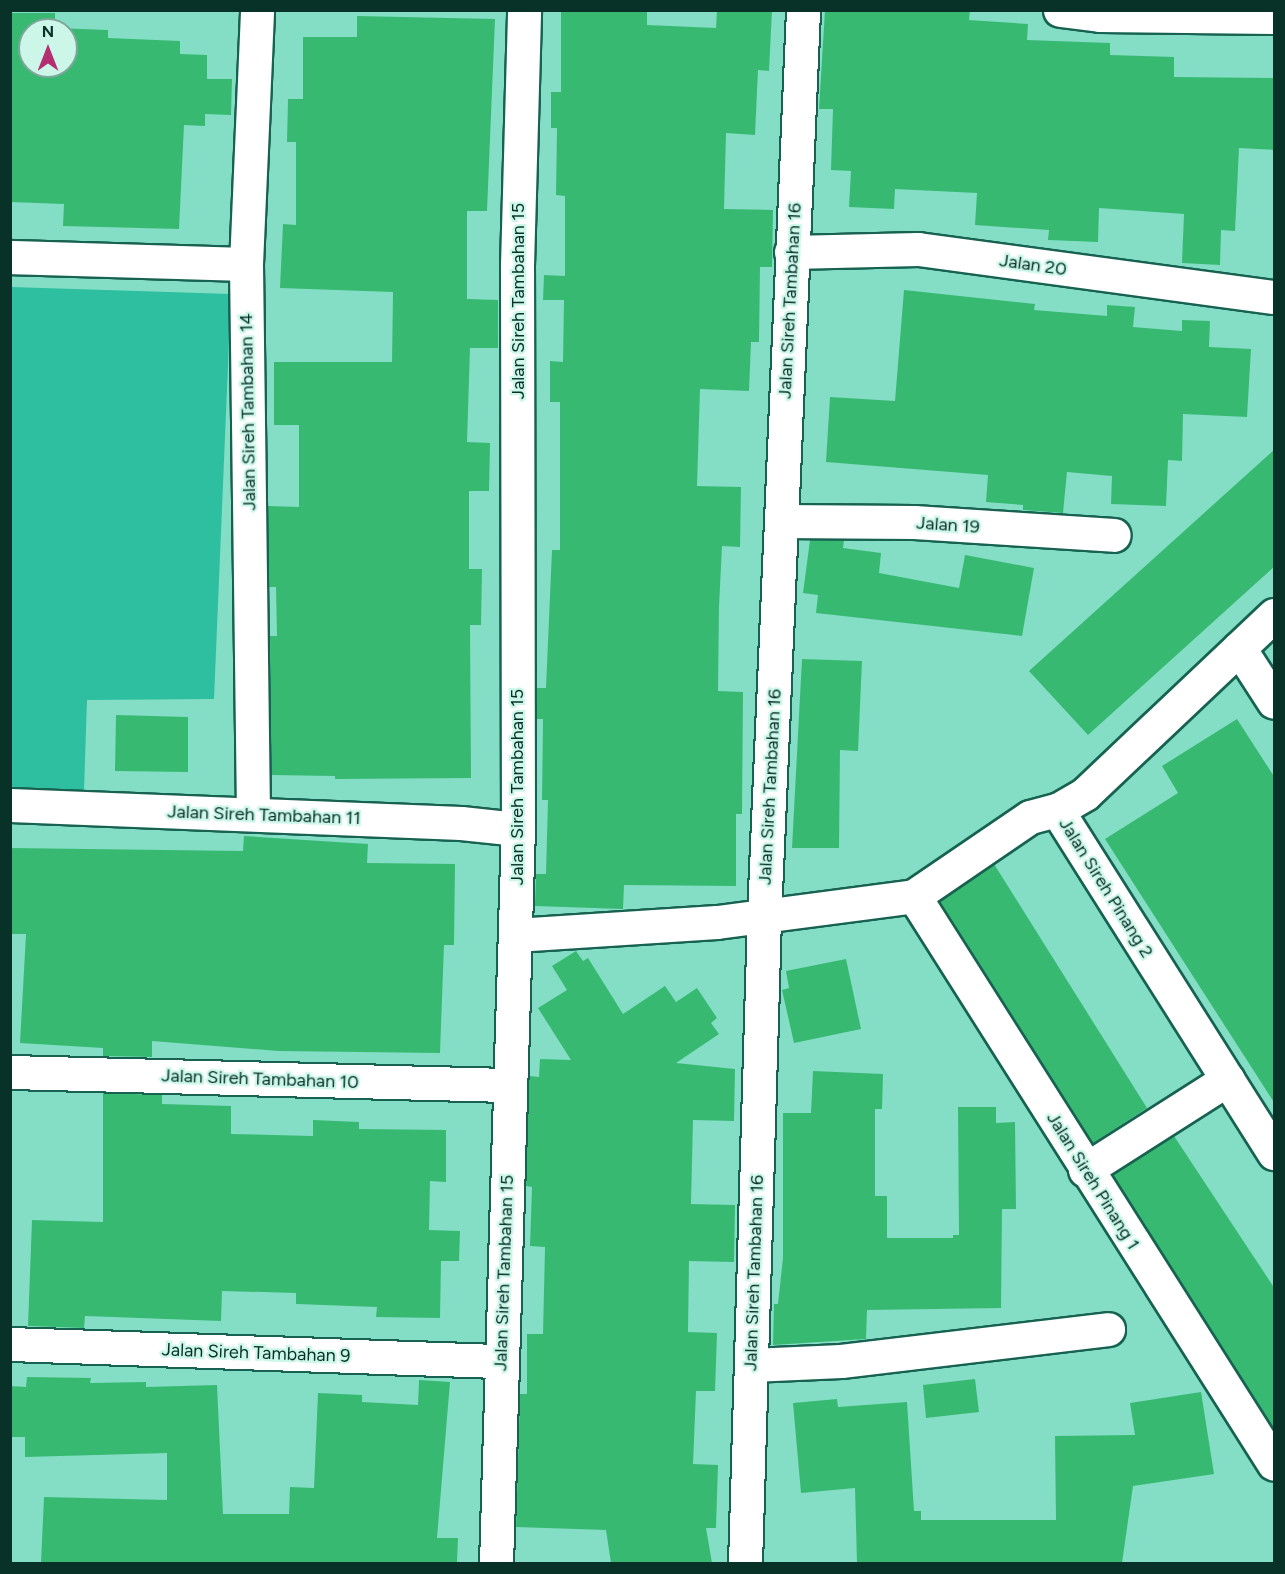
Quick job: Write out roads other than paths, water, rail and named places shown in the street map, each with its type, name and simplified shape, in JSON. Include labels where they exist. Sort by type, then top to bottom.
[{"type":"street","name":"Jalan Sireh Tambahan 14","points":[[253,814],[246,264],[257,10]]},
{"type":"street","name":"Jalan Sireh Tambahan 15","points":[[496,1563],[518,829],[517,265],[524,10]]},
{"type":"street","name":"Jalan Sireh Tambahan 16","points":[[745,1563],[764,915],[803,10]]},
{"type":"street","points":[[1060,10],[1100,15],[1275,17]]},
{"type":"street","name":"Jalan 20","points":[[791,252],[918,249],[1275,297]]},
{"type":"street","points":[[10,257],[246,264]]},
{"type":"street","name":"Jalan 19","points":[[782,521],[914,522],[1114,536]]},
{"type":"street","name":"Jalan Sireh Pinang 2","points":[[1275,615],[1085,794],[1057,810],[1275,1153]]},
{"type":"street","points":[[1239,648],[1275,702]]},
{"type":"street","name":"Jalan Sireh Tambahan 11","points":[[10,805],[253,814],[518,829]]},
{"type":"street","points":[[515,935],[611,931],[914,896],[1030,817],[1057,810]]},
{"type":"street","name":"Jalan Sireh Pinang 1","points":[[914,896],[1085,1170],[1275,1464]]},
{"type":"street","name":"Jalan Sireh Tambahan 10","points":[[10,1072],[509,1085]]},
{"type":"street","points":[[1085,1170],[1228,1079]]},
{"type":"street","points":[[751,1365],[841,1360],[1108,1329]]},
{"type":"street","name":"Jalan Sireh Tambahan 9","points":[[10,1344],[501,1361]]}]
